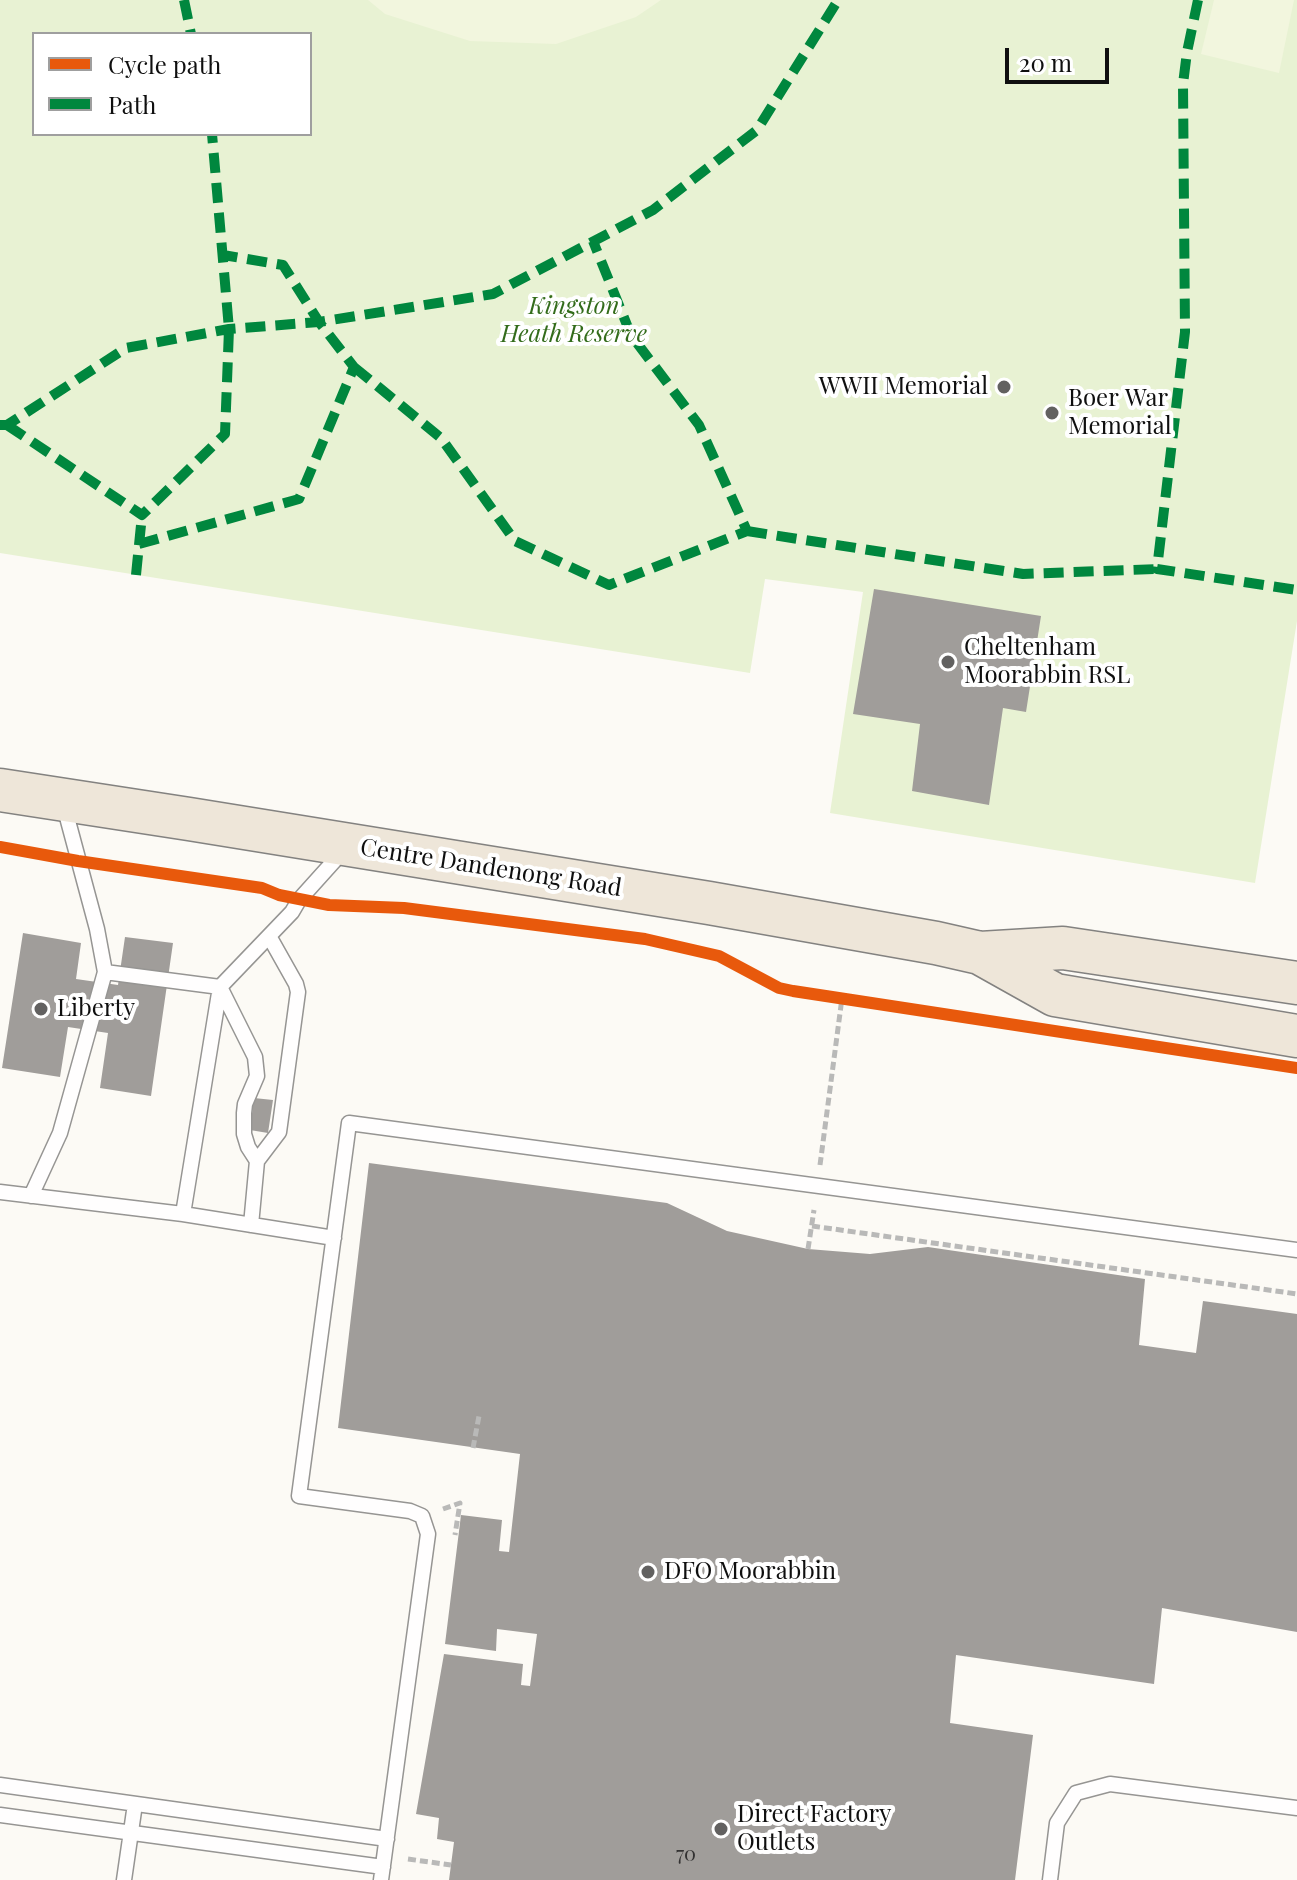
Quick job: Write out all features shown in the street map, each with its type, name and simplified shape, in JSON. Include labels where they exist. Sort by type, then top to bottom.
[{"type":"main road","name":"Centre Dandenong Road","points":[[0,790],[709,903],[980,953],[1063,948],[1297,983]]},
{"type":"main road","name":"Centre Dandenong Road","points":[[980,953],[1055,995],[1297,1036]]},
{"type":"lane","points":[[31,1196],[60,1133],[105,972],[97,929],[62,800]]},
{"type":"lane","points":[[183,1214],[220,987],[292,912],[299,900],[349,845]]},
{"type":"lane","points":[[251,1225],[257,1161],[279,1132],[298,992],[269,936]]},
{"type":"lane","points":[[105,972],[220,987]]},
{"type":"lane","points":[[220,987],[255,1057],[257,1076],[245,1104],[244,1134],[257,1161]]},
{"type":"lane","points":[[0,1815],[131,1832],[382,1874],[428,1534],[422,1516],[410,1511],[299,1496],[349,1123],[1297,1250]]},
{"type":"lane","points":[[0,1192],[183,1214],[334,1238]]},
{"type":"lane","points":[[1050,1880],[1057,1823],[1076,1793],[1110,1784],[1297,1808]]},
{"type":"lane","points":[[0,1785],[387,1839]]},
{"type":"lane","points":[[124,1880],[135,1804]]},
{"type":"path","points":[[808,1249],[836,997],[857,1000]]},
{"type":"path","points":[[812,1226],[1297,1294]]},
{"type":"path","points":[[473,1448],[479,1416]]},
{"type":"green space","name":"Kingston Heath Reserve","points":[[0,0],[1297,0],[1297,621],[1255,883],[830,813],[863,592],[765,579],[750,673],[0,553]]},
{"type":"green space","points":[[368,0],[661,0],[636,17],[556,44],[470,41],[385,14]]},
{"type":"green space","points":[[1214,0],[1294,0],[1279,73],[1201,54]]},
{"type":"building","name":"Cheltenham Moorabbin RSL","points":[[874,589],[1041,616],[1026,712],[1003,708],[989,805],[912,791],[920,724],[853,714]]},
{"type":"building","points":[[23,933],[81,943],[76,979],[118,985],[125,937],[173,943],[151,1096],[100,1088],[108,1033],[68,1027],[60,1077],[2,1068]]},
{"type":"building","points":[[254,1098],[273,1100],[268,1133],[250,1130]]},
{"type":"building","points":[[369,1163],[667,1203],[727,1231],[808,1249],[870,1254],[928,1247],[1145,1279],[1139,1345],[1196,1353],[1203,1301],[1297,1314],[1297,1632],[1162,1608],[1154,1684],[956,1655],[950,1723],[1033,1735],[1015,1880],[449,1880],[454,1842],[437,1839],[439,1818],[416,1814],[444,1654],[523,1664],[521,1685],[530,1686],[537,1634],[497,1629],[496,1651],[445,1644],[461,1515],[502,1520],[499,1551],[509,1552],[520,1454],[338,1428]]},
{"type":"marked path","points":[[184,0],[191,32]]},
{"type":"marked path","points":[[0,425],[7,425],[126,348],[229,329],[319,322],[493,294],[653,210],[757,130],[838,0]]},
{"type":"marked path","points":[[1198,0],[1183,84],[1185,332],[1157,569],[1297,590]]},
{"type":"marked path","points":[[7,425],[142,515],[225,434],[229,329],[212,136]]},
{"type":"marked path","points":[[354,367],[441,438],[515,541],[609,585],[747,531],[699,425],[631,335],[593,241]]},
{"type":"marked path","points":[[139,544],[299,499],[354,367],[319,322],[283,265],[223,255]]},
{"type":"marked path","points":[[136,575],[142,515]]},
{"type":"marked path","points":[[747,531],[1023,574],[1157,569]]},
{"type":"cycle path","points":[[0,847],[262,888],[279,895],[329,905],[404,908],[645,939],[719,956],[779,988],[793,991],[1297,1068]]},
{"type":"place","name":"WWII Memorial","points":[[1004,387]]},
{"type":"place","name":"Boer War Memorial","points":[[1052,413]]},
{"type":"place","name":"Cheltenham Moorabbin RSL","points":[[948,662]]},
{"type":"place","name":"Liberty","points":[[41,1009]]},
{"type":"place","name":"DFO Moorabbin","points":[[648,1572]]},
{"type":"place","name":"Direct Factory Outlets","points":[[721,1829]]}]
